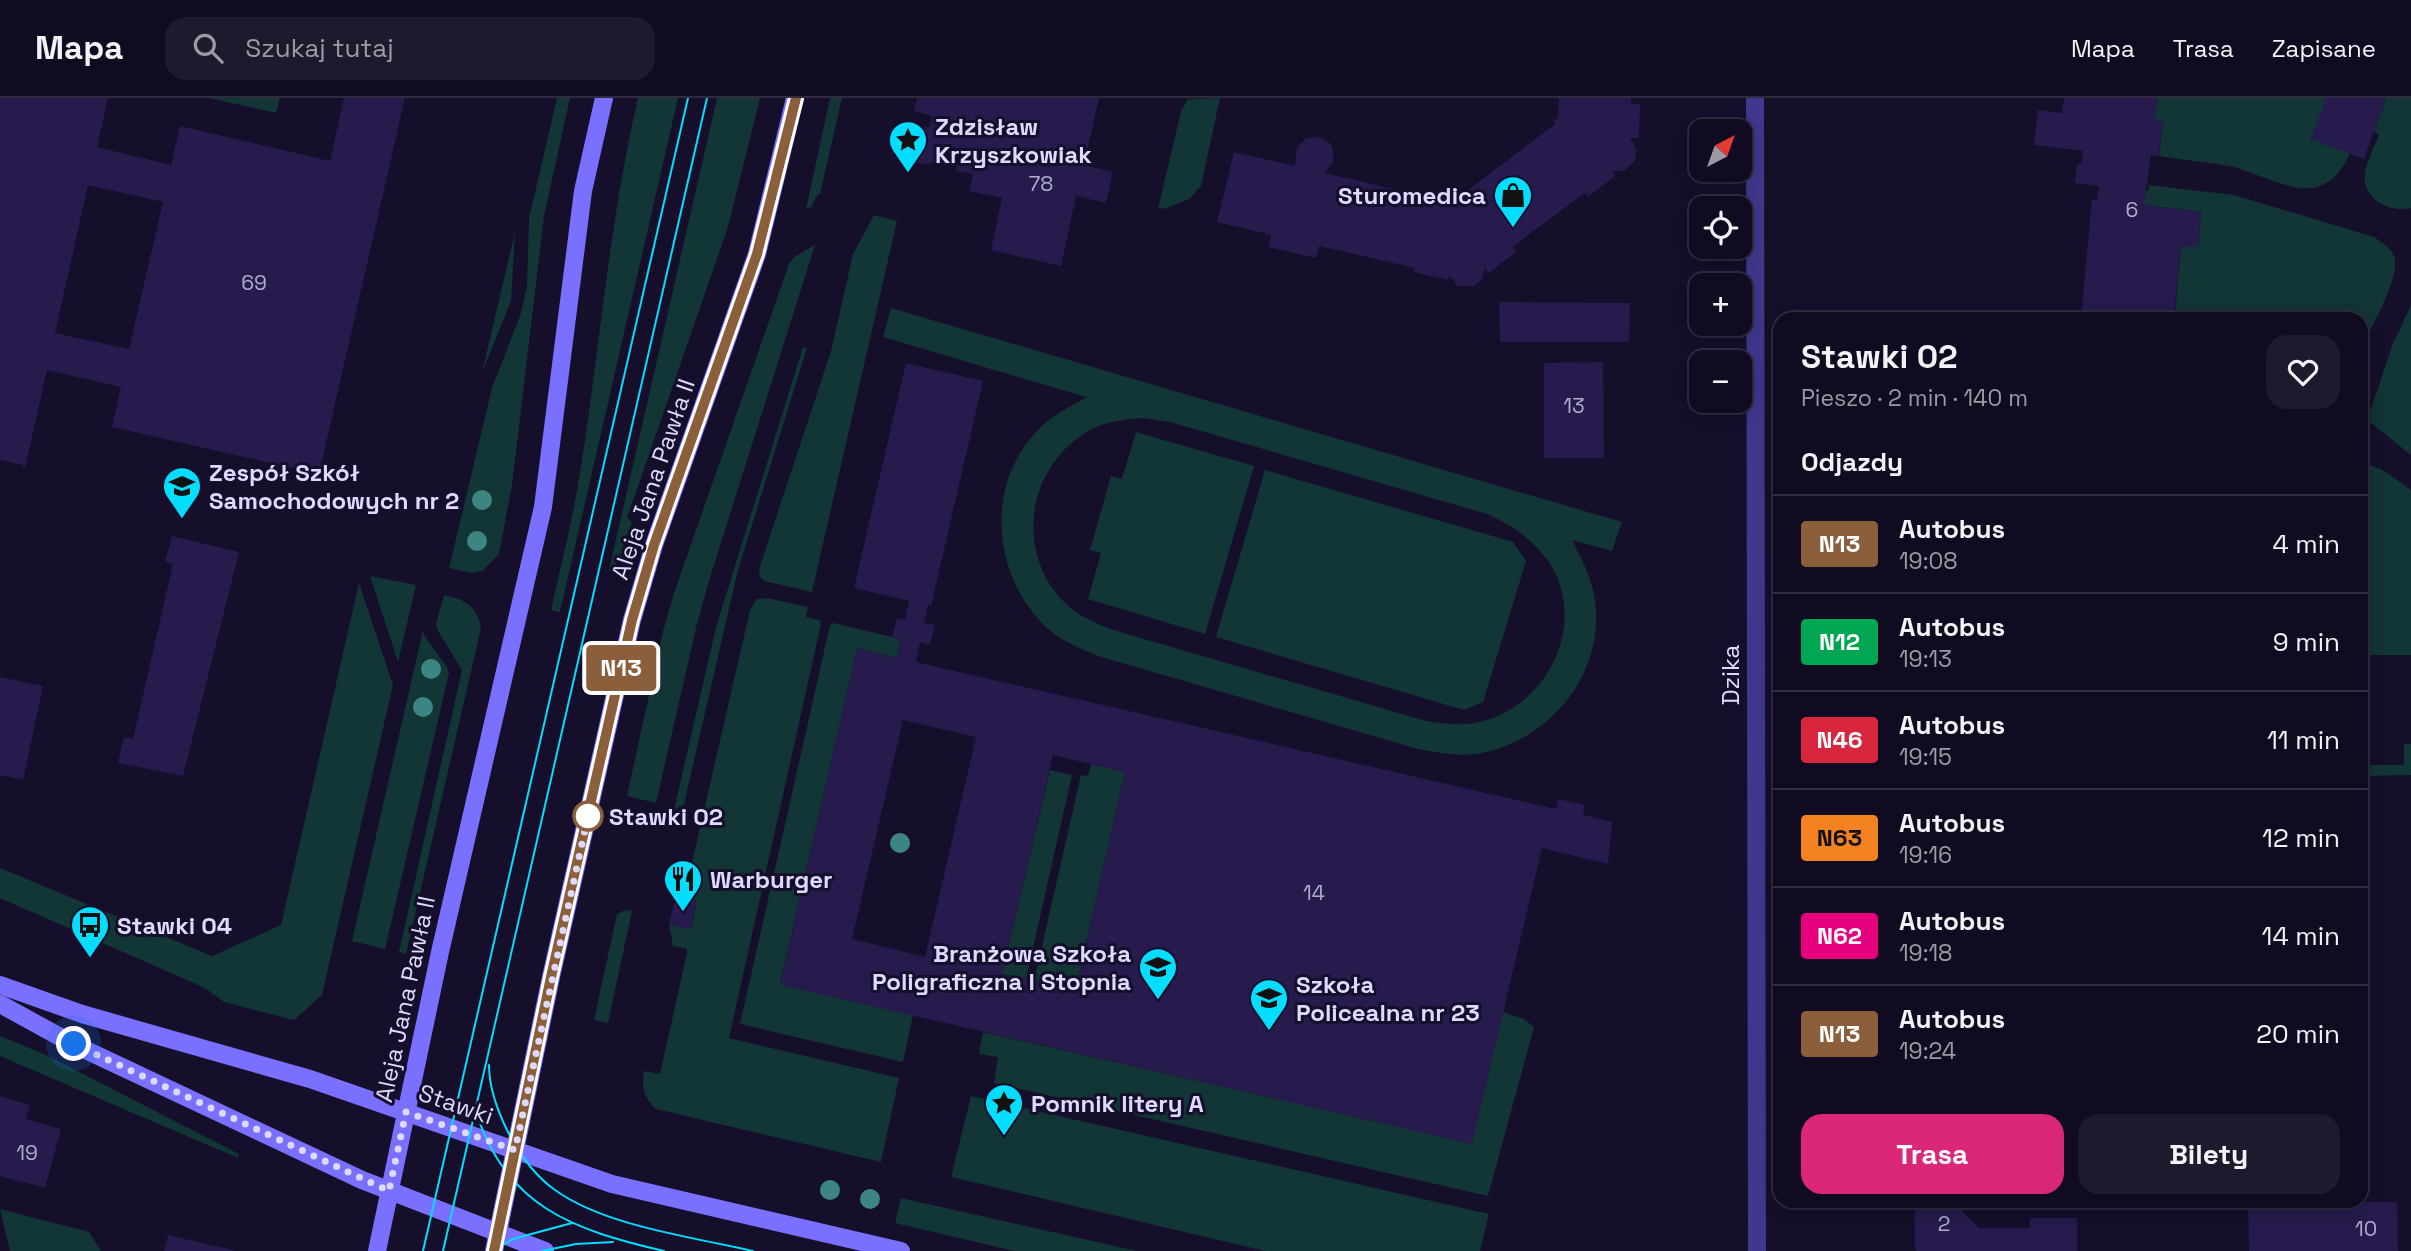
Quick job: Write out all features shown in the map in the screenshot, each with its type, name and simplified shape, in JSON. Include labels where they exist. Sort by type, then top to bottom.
[{"type":"main road","name":"Aleja Jana Pawła II","points":[[377,1251],[443,939],[542,507],[583,191],[604,98]]},
{"type":"main road","name":"Aleja Jana Pawła II","points":[[494,1251],[551,977],[632,620],[654,545],[757,254],[796,98]]},
{"type":"main road","name":"Stawki","points":[[0,985],[82,1014],[310,1079],[635,1190],[901,1251]]},
{"type":"main road","points":[[0,1004],[74,1044],[389,1191],[545,1251]]},
{"type":"street","name":"Dzika","points":[[1755,98],[1757,1251]]},
{"type":"green space","points":[[209,98],[280,98],[276,113]]},
{"type":"green space","points":[[557,98],[570,98],[544,216],[512,485],[499,554],[482,571],[471,573],[449,568],[492,388],[521,313],[527,285],[529,218]]},
{"type":"green space","points":[[638,98],[678,98],[560,612],[551,610],[577,490],[612,238]]},
{"type":"green space","points":[[717,98],[760,98],[728,227],[627,518],[632,522],[614,572],[609,570]]},
{"type":"green space","points":[[830,98],[842,98],[820,194],[811,207],[806,209]]},
{"type":"green space","points":[[1220,98],[1201,186],[1189,199],[1158,209],[1181,111],[1188,99]]},
{"type":"green space","points":[[2157,98],[2326,98],[2350,154],[2333,178],[2323,185],[2308,188],[2285,185],[2229,166],[2159,156],[2163,122],[2155,120]]},
{"type":"green space","points":[[2386,98],[2411,98],[2411,208],[2394,209],[2386,206],[2372,197],[2365,182],[2367,163],[2379,135],[2374,132]]},
{"type":"green space","points":[[2149,185],[2234,195],[2374,237],[2390,250],[2395,264],[2384,302],[2368,335],[2368,312],[2175,312],[2181,247],[2198,247],[2201,212],[2144,205],[2145,191],[2148,191]]},
{"type":"green space","points":[[874,215],[897,221],[812,592],[764,581],[759,575],[760,566],[831,351],[853,254]]},
{"type":"green space","points":[[515,232],[511,301],[482,373]]},
{"type":"green space","points":[[815,245],[708,584],[656,803],[627,796],[663,631],[674,593],[789,264],[794,257]]},
{"type":"green space","points":[[2411,305],[2411,455],[2370,422],[2369,415],[2392,346]]},
{"type":"green space","points":[[891,308],[1622,522],[1612,551],[1572,540],[1588,573],[1594,594],[1596,622],[1593,648],[1584,673],[1553,716],[1532,732],[1508,745],[1482,753],[1458,755],[1418,749],[1098,656],[1076,647],[1049,630],[1026,603],[1013,579],[1001,528],[1003,501],[1009,476],[1021,452],[1043,425],[1086,397],[883,337]],"holes":[[[1144,418],[1170,422],[1487,514],[1520,532],[1546,558],[1559,582],[1564,607],[1563,633],[1556,657],[1543,680],[1525,699],[1504,713],[1479,722],[1453,724],[1426,721],[1110,629],[1074,611],[1048,581],[1038,558],[1034,533],[1035,509],[1042,485],[1053,463],[1070,444],[1092,429],[1111,422]]]},
{"type":"green space","points":[[803,347],[807,348],[738,570],[684,804],[674,810],[716,627]]},
{"type":"green space","points":[[1136,432],[1254,466],[1205,634],[1088,599],[1101,553],[1090,550],[1111,476],[1122,479]]},
{"type":"green space","points":[[2368,465],[2381,470],[2411,490],[2411,655],[2368,655]]},
{"type":"green space","points":[[1265,470],[1513,542],[1526,561],[1483,702],[1464,710],[1216,637]]},
{"type":"green space","points":[[370,576],[416,585],[398,662]]},
{"type":"green space","points":[[359,583],[393,685],[322,995],[294,1020],[224,1002],[205,988],[0,898],[0,868],[212,956],[281,925]]},
{"type":"green space","points":[[444,595],[469,605],[481,628],[406,954],[399,952],[462,670],[436,624]]},
{"type":"green space","points":[[767,598],[808,607],[806,617],[820,620],[821,624],[729,1038],[899,1078],[881,1162],[656,1109],[643,1087],[644,1071],[660,1074],[687,953],[687,949],[673,946],[669,924],[691,929],[697,901],[676,896],[691,867],[750,610],[757,599]]},
{"type":"green space","points":[[833,623],[901,639],[897,658],[857,649],[780,984],[913,1015],[903,1062],[740,1024],[830,625]]},
{"type":"green space","points":[[423,630],[449,673],[385,949],[352,941]]},
{"type":"green space","points":[[2404,744],[2411,744],[2411,775],[2368,776],[2368,765],[2404,765]]},
{"type":"green space","points":[[1091,764],[1125,772],[1075,991],[1034,981],[1081,775],[1088,776]]},
{"type":"green space","points":[[1050,770],[1072,775],[1026,979],[1002,974]]},
{"type":"green space","points":[[625,910],[632,911],[608,1023],[594,1020],[617,914]]},
{"type":"green space","points":[[1503,1012],[1524,1019],[1534,1027],[1488,1196],[994,1083],[998,1057],[979,1054],[983,1032],[1471,1143]]},
{"type":"green space","points":[[0,1036],[46,1055],[239,1154],[238,1158],[0,1056]]},
{"type":"green space","points":[[971,1096],[1489,1214],[1480,1251],[1265,1251],[951,1177]]},
{"type":"green space","points":[[901,1198],[1137,1251],[1014,1251],[895,1223]]},
{"type":"green space","points":[[0,1209],[89,1232],[101,1251],[10,1251]]},
{"type":"building","points":[[0,98],[108,98],[97,147],[171,165],[180,126],[330,161],[344,98],[405,98],[319,474],[112,427],[121,387],[47,370],[25,468],[23,465],[0,460]],"holes":[[[88,185],[163,202],[129,349],[55,333]]]},
{"type":"building","points":[[917,98],[1099,98],[1084,165],[1113,172],[1106,203],[1076,196],[1061,266],[991,250],[1002,198],[969,191],[973,174],[956,171],[960,155],[944,151],[937,161],[926,164],[918,163],[911,157],[907,146],[910,136],[918,128],[930,127],[932,116],[914,111]]},
{"type":"building","points":[[1559,98],[1631,98],[1631,104],[1640,104],[1639,138],[1630,138],[1636,149],[1635,161],[1624,171],[1612,171],[1615,176],[1588,197],[1585,193],[1532,232],[1513,247],[1517,251],[1489,273],[1485,268],[1482,279],[1474,286],[1458,286],[1449,276],[1448,280],[1414,272],[1415,268],[1319,246],[1316,258],[1268,247],[1271,235],[1217,222],[1234,152],[1295,166],[1296,151],[1307,138],[1320,137],[1331,144],[1333,162],[1325,173],[1448,202],[1452,197],[1455,200],[1555,124],[1553,121],[1558,118]]},
{"type":"building","points":[[2064,98],[2157,98],[2155,120],[2163,121],[2159,156],[2151,155],[2144,205],[2201,212],[2198,247],[2181,247],[2174,312],[2082,312],[2092,199],[2097,200],[2099,186],[2075,183],[2077,164],[2081,164],[2083,151],[2034,145],[2038,110],[2062,113]]},
{"type":"building","points":[[2326,98],[2386,98],[2364,159],[2311,139]]},
{"type":"building","points":[[1499,302],[1630,303],[1629,342],[1500,342]]},
{"type":"building","points":[[1603,362],[1604,458],[1544,458],[1544,363]]},
{"type":"building","points":[[906,363],[983,381],[931,606],[928,605],[924,623],[935,625],[930,645],[920,642],[916,662],[1551,808],[1556,809],[1558,799],[1585,805],[1583,815],[1612,822],[1608,864],[1542,848],[1472,1144],[780,985],[857,648],[897,658],[901,639],[892,637],[897,618],[905,620],[909,601],[854,588]],"holes":[[[903,720],[976,737],[925,957],[852,939]],[[1053,755],[1125,772],[1075,991],[1002,974]]]},
{"type":"building","points":[[172,536],[239,552],[183,776],[118,763],[124,737],[133,739],[173,564],[165,562]]},
{"type":"building","points":[[0,677],[43,686],[23,780],[0,775]]},
{"type":"building","points":[[2368,888],[2369,888],[2368,997]]},
{"type":"building","name":"Warburger","points":[[676,896],[697,901],[690,930],[669,924]]},
{"type":"building","points":[[0,1096],[30,1105],[26,1119],[61,1129],[45,1188],[0,1176]]},
{"type":"building","points":[[2368,1202],[2397,1202],[2398,1251],[2249,1251],[2248,1208],[2368,1208]]},
{"type":"building","points":[[1915,1208],[1963,1208],[1961,1210],[1979,1228],[2030,1228],[2030,1218],[2077,1218],[2077,1251],[1915,1249]]},
{"type":"building","points":[[168,1235],[233,1250],[233,1251],[164,1251]]},
{"type":"tram line","points":[[423,1251],[688,98]]},
{"type":"tram line","points":[[443,1251],[707,98]]},
{"type":"tram line","points":[[489,1065],[495,1099],[508,1132],[528,1164],[555,1190],[598,1213],[650,1229],[753,1251]]},
{"type":"tram line","points":[[475,1108],[488,1142],[504,1169],[524,1191],[547,1209],[572,1223],[601,1234],[664,1251]]},
{"type":"tram line","points":[[491,1251],[513,1239],[572,1223]]},
{"type":"tram line","points":[[542,1251],[576,1244],[613,1242]]},
{"type":"bus line","name":"N13","points":[[494,1251],[551,977],[632,620],[654,545],[757,254],[796,98]]},
{"type":"place","name":"Zdzisław Krzyszkowiak","points":[[908,174]]},
{"type":"place","name":"Sturomedica","points":[[1513,229]]},
{"type":"place","name":"Zespół Szkół Samochodowych nr 2","points":[[182,520]]},
{"type":"place","name":"Stawki 02","points":[[588,816]]},
{"type":"place","name":"Warburger","points":[[683,913]]},
{"type":"place","name":"Stawki 04","points":[[90,959]]},
{"type":"place","name":"Branżowa Szkoła Poligraficzna I Stopnia","points":[[1158,1001]]},
{"type":"place","name":"Szkoła Policealna nr 23","points":[[1269,1032]]},
{"type":"place","name":"Pomnik litery A","points":[[1004,1137]]},
{"type":"route","points":[[74,1044],[389,1191],[406,1112],[515,1150],[588,816]]}]
